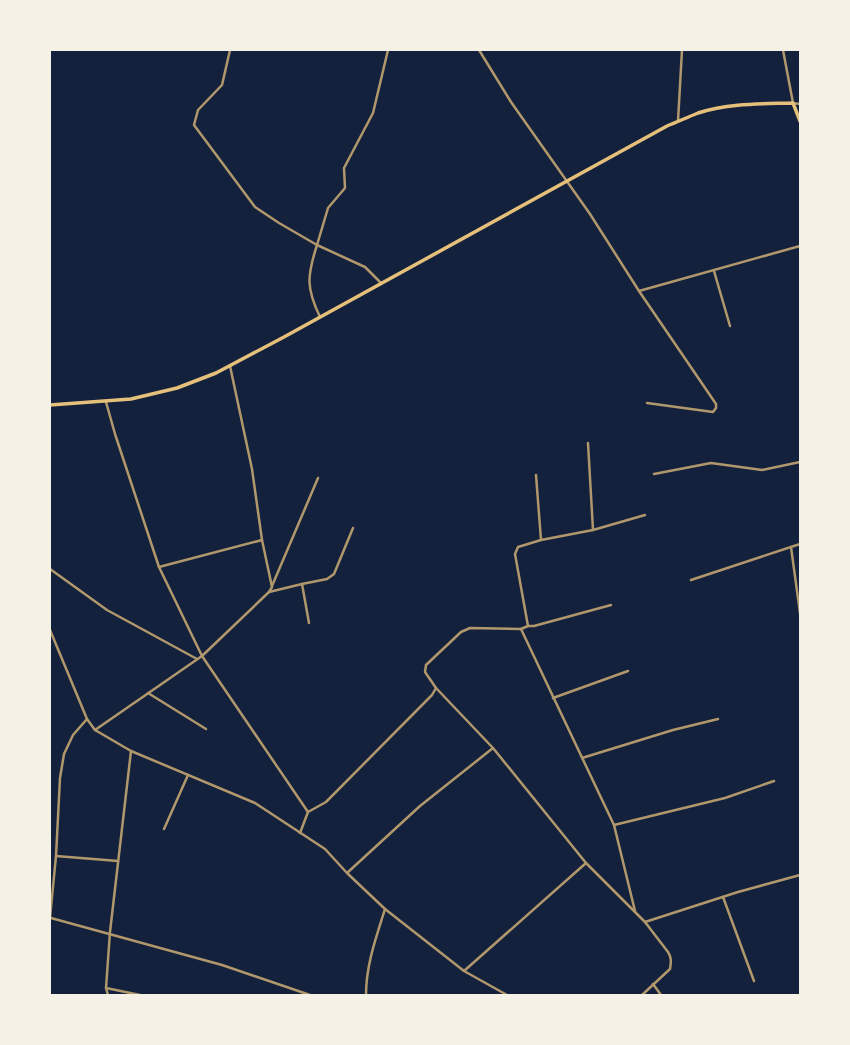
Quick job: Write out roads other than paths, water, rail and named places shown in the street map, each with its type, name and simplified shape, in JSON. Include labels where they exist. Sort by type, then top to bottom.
[{"type":"main road","points":[[50,405],[131,399],[177,388],[211,375],[320,317],[667,126],[698,113],[741,104],[793,103],[800,121]]},
{"type":"street","points":[[230,50],[222,84],[198,110],[194,125],[255,206],[279,223],[317,245],[365,266],[381,283]]},
{"type":"street","points":[[320,317],[312,301],[309,278],[312,263],[328,208],[345,188],[344,168],[373,113],[388,50]]},
{"type":"street","points":[[479,50],[511,102],[590,214],[639,292],[716,404],[716,408],[713,412],[648,403]]},
{"type":"street","points":[[678,122],[682,50]]},
{"type":"street","points":[[782,50],[793,103],[800,104]]},
{"type":"street","points":[[639,292],[800,246]]},
{"type":"street","points":[[714,271],[730,326]]},
{"type":"street","points":[[230,366],[252,469],[262,540],[272,586]]},
{"type":"street","points":[[106,402],[115,434],[159,567],[202,656],[308,812]]},
{"type":"street","points":[[588,443],[592,530]]},
{"type":"street","points":[[654,474],[711,464],[762,470],[800,462]]},
{"type":"street","points":[[536,475],[541,540]]},
{"type":"street","points":[[96,730],[202,656],[269,592],[318,478]]},
{"type":"street","points":[[528,626],[515,554],[518,547],[541,540],[592,530],[645,515]]},
{"type":"street","points":[[269,592],[327,579],[334,574],[353,528]]},
{"type":"street","points":[[159,567],[262,540]]},
{"type":"street","points":[[691,580],[800,544]]},
{"type":"street","points":[[790,547],[800,613]]},
{"type":"street","points":[[50,569],[107,610],[197,659]]},
{"type":"street","points":[[302,584],[310,623]]},
{"type":"street","points":[[611,605],[521,629],[470,628],[461,632],[426,665],[425,672],[436,688],[493,748],[586,863],[635,911],[668,952],[671,959],[670,968],[642,995]]},
{"type":"street","points":[[521,629],[614,825],[635,911]]},
{"type":"street","points":[[50,630],[87,719],[96,730],[131,751],[255,803],[325,850],[385,909],[464,971],[507,995]]},
{"type":"street","points":[[553,698],[628,671]]},
{"type":"street","points":[[300,833],[308,812],[326,802],[432,695],[436,688]]},
{"type":"street","points":[[148,693],[206,728]]},
{"type":"street","points":[[87,719],[73,735],[64,754],[60,778],[56,856],[50,918],[222,965],[310,995]]},
{"type":"street","points":[[582,758],[673,730],[718,719]]},
{"type":"street","points":[[347,873],[420,806],[493,748]]},
{"type":"street","points":[[108,995],[106,988],[110,934],[131,751]]},
{"type":"street","points":[[164,829],[188,774]]},
{"type":"street","points":[[614,825],[725,798],[774,781]]},
{"type":"street","points":[[56,856],[118,861]]},
{"type":"street","points":[[464,971],[586,863]]},
{"type":"street","points":[[645,922],[723,896],[800,874]]},
{"type":"street","points":[[723,896],[754,981]]},
{"type":"street","points":[[366,995],[366,979],[371,952],[385,909]]},
{"type":"street","points":[[653,984],[661,995]]},
{"type":"street","points":[[106,988],[140,995]]}]
